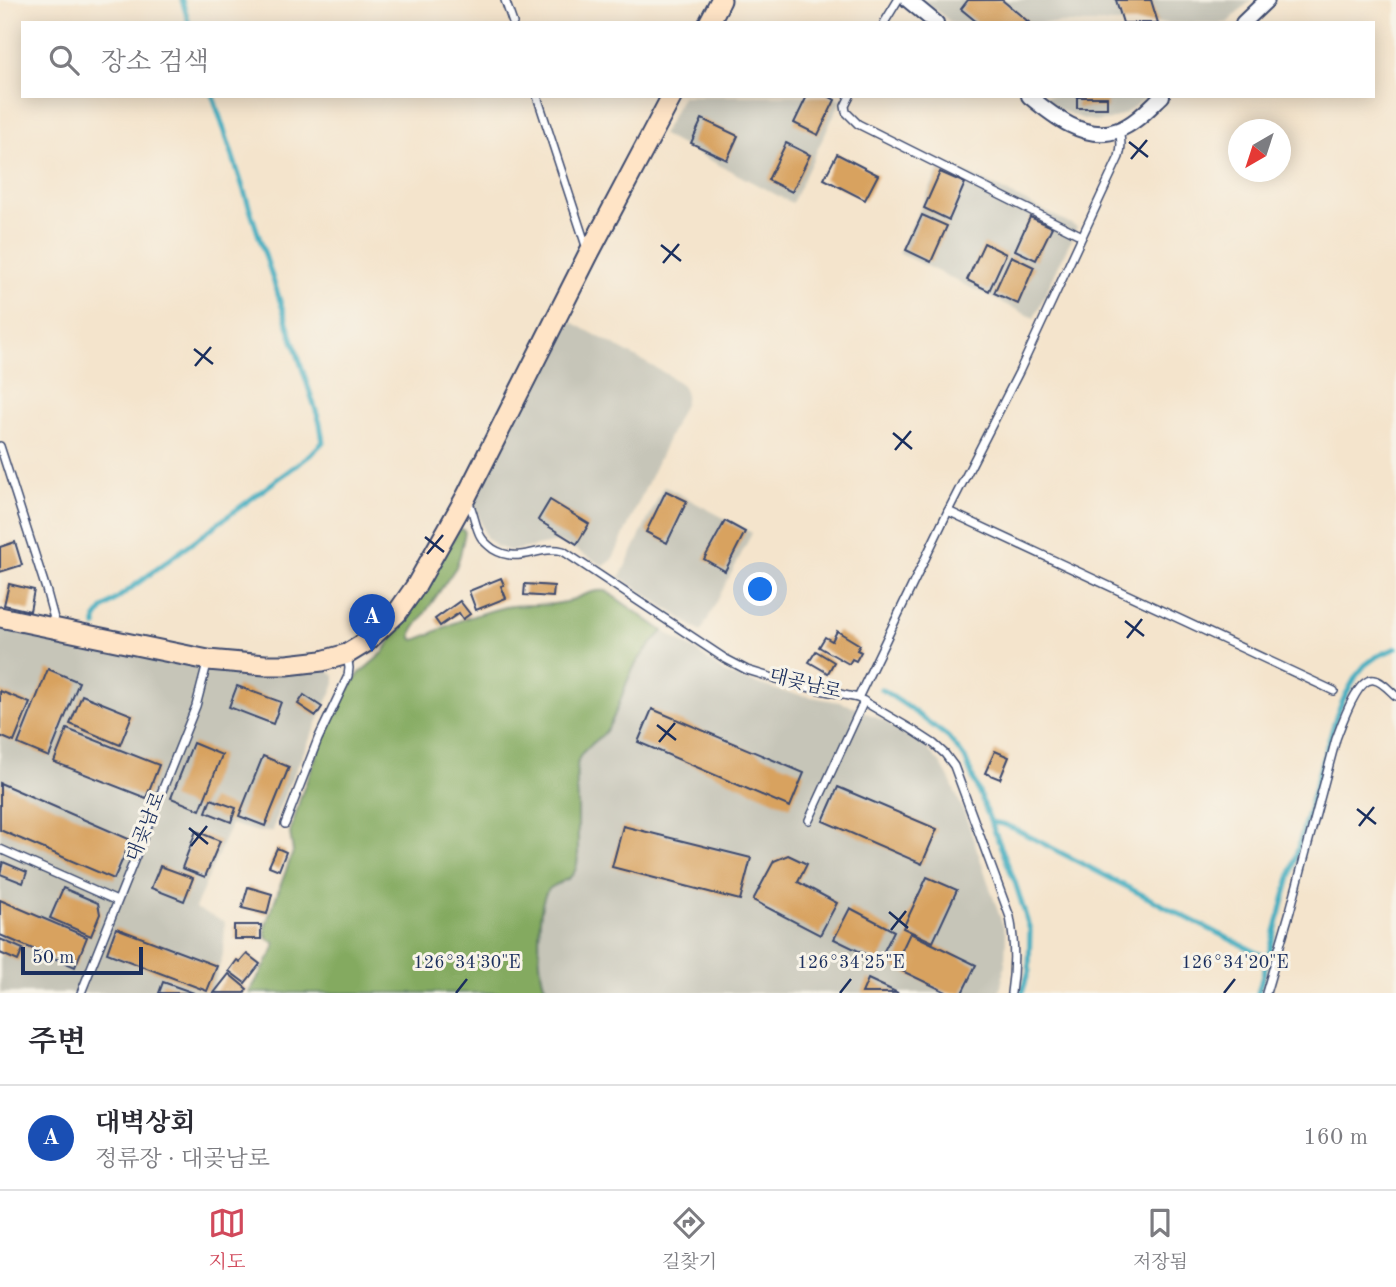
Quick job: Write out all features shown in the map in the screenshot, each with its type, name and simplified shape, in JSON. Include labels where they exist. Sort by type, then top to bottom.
[{"type":"street","points":[[710,21],[721,0]]},
{"type":"street","points":[[908,0],[934,21]]},
{"type":"street","points":[[1245,21],[1268,0]]},
{"type":"street","points":[[0,617],[208,660],[287,666],[347,654],[365,643],[397,613],[416,586],[466,497],[670,98]]},
{"type":"street","points":[[1032,98],[1068,125],[1105,133],[1119,130],[1160,98]]},
{"type":"lane","points":[[505,0],[512,21]]},
{"type":"lane","points":[[885,21],[898,0]]},
{"type":"lane","points":[[538,98],[589,253]]},
{"type":"lane","points":[[849,98],[845,106],[846,112],[858,124],[1082,236]]},
{"type":"lane","points":[[809,820],[861,699],[948,511],[1019,372],[1119,157],[1119,130]]},
{"type":"lane","points":[[0,446],[57,629]]},
{"type":"lane","name":"대곶남로","points":[[466,497],[473,510],[480,536],[495,550],[516,556],[555,549],[563,551],[723,658],[747,670],[793,684],[861,699],[934,744],[945,754],[954,766],[1010,917],[1014,939],[1011,993]]},
{"type":"lane","points":[[948,511],[1334,691]]},
{"type":"lane","points":[[285,824],[318,738],[348,676],[347,654]]},
{"type":"lane","name":"대곶남로","points":[[81,993],[196,706],[208,660]]},
{"type":"lane","points":[[1266,993],[1336,739],[1346,712],[1368,680],[1376,680],[1396,696]]},
{"type":"lane","points":[[0,849],[117,901]]},
{"type":"shaded area","points":[[923,0],[1251,0],[1229,21],[949,21]]},
{"type":"shaded area","points":[[681,98],[841,100],[792,203],[662,135]]},
{"type":"shaded area","points":[[1046,98],[1145,98],[1110,120],[1081,118],[1061,110]]},
{"type":"shaded area","points":[[943,161],[1077,227],[1034,318],[899,253]]},
{"type":"shaded area","points":[[572,322],[668,375],[682,385],[686,394],[684,404],[614,556],[604,566],[557,542],[511,551],[497,547],[486,537],[473,501],[561,327]]},
{"type":"shaded area","points":[[664,486],[752,533],[701,632],[620,577]]},
{"type":"shaded area","points":[[0,626],[154,658],[282,673],[327,670],[335,676],[335,684],[286,791],[273,831],[259,832],[231,824],[195,908],[225,922],[223,953],[212,993],[0,993]]},
{"type":"shaded area","points":[[663,631],[695,650],[724,673],[780,691],[852,706],[918,741],[931,753],[950,780],[966,817],[1006,935],[1005,963],[999,993],[550,993],[540,965],[542,903],[553,885],[563,883],[576,869],[576,765],[579,755],[606,730],[632,670]]},
{"type":"green space","points":[[458,530],[465,532],[456,567],[412,632],[414,640],[460,621],[509,606],[557,604],[601,591],[606,591],[663,631],[634,667],[606,731],[584,751],[578,761],[577,865],[568,879],[548,890],[541,908],[539,950],[544,984],[550,993],[249,993],[274,950],[275,943],[266,937],[265,927],[293,852],[290,833],[320,746],[346,693],[360,673],[384,652]]},
{"type":"building","points":[[968,0],[1002,0],[1028,21],[976,21],[961,9]]},
{"type":"building","points":[[1116,0],[1151,0],[1157,21],[1122,21]]},
{"type":"building","points":[[806,98],[835,100],[818,135],[794,123]]},
{"type":"building","points":[[1077,98],[1107,98],[1107,108],[1077,108]]},
{"type":"building","points":[[702,119],[738,136],[727,160],[691,143]]},
{"type":"building","points":[[786,143],[810,155],[792,192],[768,180]]},
{"type":"building","points":[[837,154],[878,175],[865,200],[824,179]]},
{"type":"building","points":[[940,172],[965,183],[949,220],[924,208]]},
{"type":"building","points":[[922,215],[947,226],[931,262],[906,250]]},
{"type":"building","points":[[1030,217],[1052,227],[1036,260],[1015,250]]},
{"type":"building","points":[[984,243],[1006,254],[989,291],[967,280]]},
{"type":"building","points":[[1011,256],[1034,267],[1018,304],[994,293]]},
{"type":"building","points":[[666,491],[687,501],[667,543],[646,532]]},
{"type":"building","points":[[550,500],[589,524],[577,544],[538,520]]},
{"type":"building","points":[[725,521],[745,532],[725,571],[704,559]]},
{"type":"building","points":[[15,542],[22,565],[0,572],[0,547]]},
{"type":"building","points":[[501,578],[506,598],[476,610],[469,591]]},
{"type":"building","points":[[9,584],[34,590],[30,611],[4,605]]},
{"type":"building","points":[[525,584],[554,586],[553,597],[524,595]]},
{"type":"building","points":[[460,601],[470,614],[463,619],[459,613],[440,626],[435,619]]},
{"type":"building","points":[[837,631],[860,645],[857,650],[861,652],[856,661],[852,659],[849,664],[819,647],[825,637],[832,641]]},
{"type":"building","points":[[816,651],[834,662],[828,673],[809,662]]},
{"type":"building","points":[[48,669],[79,682],[49,757],[18,744]]},
{"type":"building","points":[[237,686],[281,702],[273,724],[229,707]]},
{"type":"building","points":[[0,691],[30,703],[14,742],[0,736]]},
{"type":"building","points":[[82,695],[132,715],[120,745],[70,724]]},
{"type":"building","points":[[304,695],[322,707],[316,716],[298,704]]},
{"type":"building","points":[[652,709],[804,773],[790,807],[638,742]]},
{"type":"building","points":[[67,729],[159,765],[146,798],[54,762]]},
{"type":"building","points":[[193,743],[222,755],[200,810],[171,798]]},
{"type":"building","points":[[995,751],[1009,757],[1000,779],[985,773]]},
{"type":"building","points":[[263,756],[289,767],[265,826],[239,816]]},
{"type":"building","points":[[0,783],[131,840],[114,879],[0,830]]},
{"type":"building","points":[[838,787],[937,829],[922,864],[823,821]]},
{"type":"building","points":[[211,799],[236,808],[231,822],[206,812]]},
{"type":"building","points":[[623,826],[751,858],[740,900],[612,867]]},
{"type":"building","points":[[196,831],[220,841],[205,877],[182,868]]},
{"type":"building","points":[[277,848],[286,852],[279,870],[269,866]]},
{"type":"building","points":[[788,855],[807,864],[798,882],[837,903],[820,935],[753,900],[774,861]]},
{"type":"building","points":[[3,862],[27,872],[23,883],[0,874]]},
{"type":"building","points":[[160,866],[193,878],[184,901],[151,888]]},
{"type":"building","points":[[927,877],[957,890],[933,942],[903,928]]},
{"type":"building","points":[[248,887],[272,894],[267,914],[242,908]]},
{"type":"building","points":[[63,888],[98,903],[100,914],[91,936],[50,918]]},
{"type":"building","points":[[0,900],[87,937],[75,967],[0,935]]},
{"type":"building","points":[[850,908],[894,931],[879,961],[834,939]]},
{"type":"building","points":[[234,925],[261,925],[261,939],[234,939]]},
{"type":"building","points":[[116,928],[217,966],[207,991],[107,953]]},
{"type":"building","points":[[910,933],[976,965],[962,993],[948,993],[894,967]]},
{"type":"building","points":[[0,939],[23,949],[18,961],[0,953]]},
{"type":"building","points":[[247,954],[260,964],[245,983],[229,971],[237,960],[240,962]]},
{"type":"building","points":[[229,974],[247,989],[244,993],[214,993]]},
{"type":"building","points":[[868,979],[898,993],[862,993]]},
{"type":"building","points":[[163,982],[194,993],[159,993]]},
{"type":"waterway","points":[[182,0],[188,21]]},
{"type":"waterway","points":[[96,626],[96,618],[103,609],[310,455],[323,442],[320,423],[214,98]]},
{"type":"waterway","points":[[1258,993],[1337,714],[1356,676],[1365,665],[1396,648]]},
{"type":"waterway","points":[[881,689],[948,737],[965,758],[1015,882],[1030,930],[1029,971],[1022,993]]},
{"type":"waterway","points":[[991,822],[1015,829],[1268,958]]},
{"type":"place","name":"대벽상회","points":[[372,652]]}]
